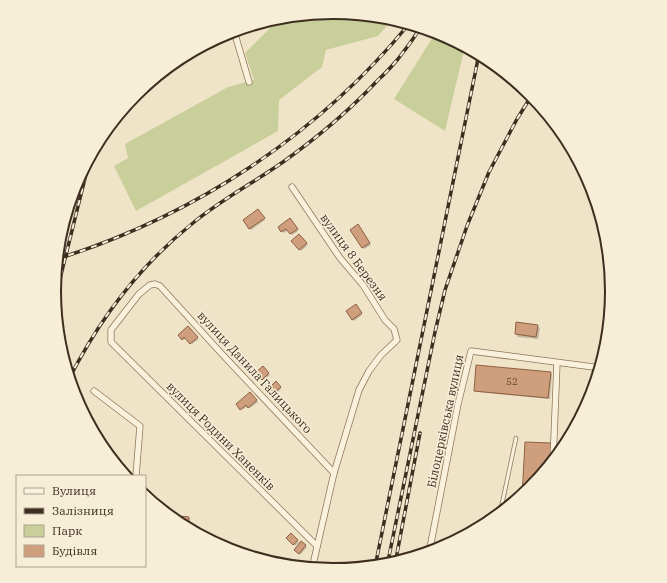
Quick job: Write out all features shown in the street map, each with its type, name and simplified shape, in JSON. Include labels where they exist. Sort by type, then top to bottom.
[{"type":"street","points":[[236,37],[249,82]]},
{"type":"street","name":"вулиця 8 Березня","points":[[292,187],[340,258],[363,285],[385,320],[394,329],[397,340],[369,370],[359,390],[334,473]]},
{"type":"street","name":"вулиця Данила Галицького","points":[[111,342],[111,330],[139,294],[150,285],[155,284],[160,286],[334,473]]},
{"type":"street","name":"вулиця Родини Ханенків","points":[[111,342],[317,546]]},
{"type":"street","name":"Білоцерківська вулиця","points":[[430,546],[458,404],[471,351],[595,367]]},
{"type":"street","points":[[553,452],[557,363]]},
{"type":"street","points":[[94,391],[140,426],[136,475]]},
{"type":"street","points":[[313,563],[334,473]]},
{"type":"lane","points":[[501,506],[516,438]]},
{"type":"green space","points":[[334,19],[369,21],[388,24],[378,36],[326,50],[322,67],[279,100],[278,131],[136,211],[114,166],[128,158],[125,144],[228,87],[254,80],[245,53],[272,26],[280,24],[298,21]]},
{"type":"green space","points":[[432,38],[464,52],[445,131],[394,99]]},
{"type":"building","points":[[258,209],[265,218],[249,229],[243,220]]},
{"type":"building","points":[[290,218],[298,229],[290,234],[286,229],[281,232],[278,227]]},
{"type":"building","points":[[358,224],[370,243],[362,248],[350,230]]},
{"type":"building","points":[[299,234],[307,243],[299,250],[291,241]]},
{"type":"building","points":[[356,304],[362,313],[352,320],[346,311]]},
{"type":"building","points":[[516,322],[538,325],[536,337],[515,334]]},
{"type":"building","points":[[188,326],[198,337],[190,344],[184,337],[182,340],[178,335]]},
{"type":"building","points":[[476,365],[551,372],[548,398],[474,391]]},
{"type":"building","points":[[263,366],[269,373],[262,380],[255,373]]},
{"type":"building","points":[[276,381],[281,387],[274,393],[269,388]]},
{"type":"building","points":[[250,392],[257,400],[248,408],[246,405],[240,410],[236,404]]},
{"type":"building","points":[[525,442],[551,443],[550,456],[523,487]]},
{"type":"building","points":[[179,516],[189,517],[189,522]]},
{"type":"building","points":[[291,533],[298,540],[293,545],[286,538]]},
{"type":"building","points":[[301,541],[306,545],[299,554],[294,550]]},
{"type":"railway","points":[[63,257],[108,241],[157,220],[205,195],[250,167],[294,136],[335,102],[373,64],[405,28]]},
{"type":"railway","points":[[73,372],[94,335],[122,294],[155,257],[193,223],[226,199],[283,162],[333,123],[357,102],[389,69],[418,32]]},
{"type":"railway","points":[[376,561],[478,61]]},
{"type":"railway","points":[[389,559],[445,290],[467,226],[489,172],[528,101]]},
{"type":"railway","points":[[62,270],[84,183]]},
{"type":"railway","points":[[396,557],[420,433]]}]
